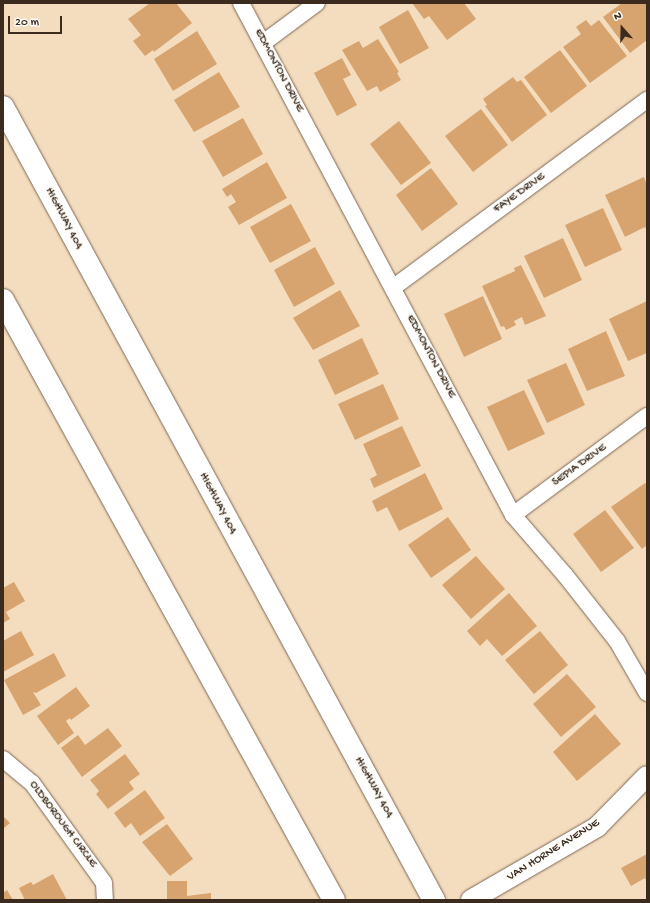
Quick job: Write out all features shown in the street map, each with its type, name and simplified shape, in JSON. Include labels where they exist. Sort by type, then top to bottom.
[{"type":"highway","name":"HIGHWAY 404","points":[[3,107],[434,900]]},
{"type":"highway","points":[[3,300],[334,900]]},
{"type":"street","name":"EDMONTON DRIVE","points":[[241,3],[394,287],[513,515],[565,575],[617,641],[647,693]]},
{"type":"street","points":[[263,43],[317,3]]},
{"type":"street","name":"FAYE DRIVE","points":[[394,287],[647,100]]},
{"type":"street","name":"SEPIA DRIVE","points":[[513,515],[647,416]]},
{"type":"street","name":"OLDBOROUGH CIRCLE","points":[[3,759],[32,783],[104,883],[105,900]]},
{"type":"street","name":"VAN HORNE AVENUE","points":[[471,900],[597,827],[647,776]]},
{"type":"building","points":[[150,3],[176,3],[192,23],[154,52],[153,50],[145,56],[133,41],[141,35],[128,19]]},
{"type":"building","points":[[412,3],[464,3],[476,19],[447,40],[429,16],[424,19]]},
{"type":"building","points":[[622,3],[647,3],[647,40],[630,53],[603,17]]},
{"type":"building","points":[[408,10],[429,48],[400,64],[379,27]]},
{"type":"building","points":[[586,20],[591,26],[599,20],[627,56],[590,83],[563,47],[581,34],[576,27]]},
{"type":"building","points":[[197,31],[217,64],[173,91],[154,59]]},
{"type":"building","points":[[378,39],[399,72],[397,73],[401,80],[380,92],[377,86],[367,91],[342,50],[359,41],[363,48]]},
{"type":"building","points":[[560,50],[587,86],[551,113],[524,77]]},
{"type":"building","points":[[342,58],[351,75],[343,79],[357,105],[337,116],[314,73]]},
{"type":"building","points":[[219,72],[240,107],[194,132],[174,100]]},
{"type":"building","points":[[513,77],[517,82],[521,80],[547,115],[512,142],[485,106],[487,105],[483,99]]},
{"type":"building","points":[[481,109],[508,145],[473,172],[445,136]]},
{"type":"building","points":[[243,118],[263,154],[223,177],[202,141]]},
{"type":"building","points":[[399,121],[431,163],[401,185],[370,144]]},
{"type":"building","points":[[267,162],[287,198],[239,225],[228,207],[236,202],[231,194],[227,197],[222,189]]},
{"type":"building","points":[[431,168],[458,204],[422,231],[396,195]]},
{"type":"building","points":[[644,177],[647,185],[647,231],[645,227],[625,237],[605,195]]},
{"type":"building","points":[[291,204],[311,241],[270,263],[250,227]]},
{"type":"building","points":[[603,208],[622,250],[585,267],[565,225]]},
{"type":"building","points":[[563,238],[582,280],[544,298],[524,256]]},
{"type":"building","points":[[315,247],[335,284],[294,307],[274,270]]},
{"type":"building","points":[[521,265],[546,316],[525,325],[522,317],[514,321],[516,325],[506,330],[504,326],[501,327],[482,286],[515,271],[514,268]]},
{"type":"building","points":[[340,290],[360,326],[313,350],[293,318]]},
{"type":"building","points":[[483,296],[502,339],[464,357],[444,314]]},
{"type":"building","points":[[647,301],[647,353],[628,361],[609,319]]},
{"type":"building","points":[[606,331],[625,376],[587,391],[568,349]]},
{"type":"building","points":[[362,338],[379,374],[335,395],[318,360]]},
{"type":"building","points":[[566,363],[585,405],[547,423],[527,380]]},
{"type":"building","points":[[383,384],[399,419],[355,440],[338,404]]},
{"type":"building","points":[[524,390],[545,434],[508,451],[487,407]]},
{"type":"building","points":[[402,426],[421,466],[374,488],[370,479],[377,475],[363,444]]},
{"type":"building","points":[[425,473],[443,509],[399,531],[387,507],[377,512],[372,501]]},
{"type":"building","points":[[645,483],[647,486],[647,545],[642,549],[611,507]]},
{"type":"building","points":[[605,510],[634,548],[601,572],[573,534]]},
{"type":"building","points":[[448,517],[471,550],[431,578],[408,545]]},
{"type":"building","points":[[476,556],[505,589],[471,619],[442,585]]},
{"type":"building","points":[[14,582],[25,601],[6,612],[10,619],[3,623],[3,588]]},
{"type":"building","points":[[509,593],[537,626],[502,656],[487,639],[480,646],[467,631]]},
{"type":"building","points":[[21,631],[34,655],[3,672],[3,641]]},
{"type":"building","points":[[540,631],[568,665],[534,694],[505,660]]},
{"type":"building","points":[[54,653],[66,676],[36,693],[33,692],[41,705],[23,715],[4,680]]},
{"type":"building","points":[[567,674],[596,707],[561,737],[533,704]]},
{"type":"building","points":[[76,687],[90,706],[71,720],[70,718],[66,721],[74,733],[58,745],[37,716]]},
{"type":"building","points":[[595,714],[621,744],[577,781],[553,752]]},
{"type":"building","points":[[108,728],[122,746],[82,777],[61,748],[78,735],[85,745]]},
{"type":"building","points":[[125,754],[140,774],[129,782],[134,789],[108,809],[96,794],[99,791],[90,780]]},
{"type":"building","points":[[145,790],[165,818],[140,836],[131,823],[125,828],[114,813]]},
{"type":"building","points":[[3,816],[10,823],[3,829]]},
{"type":"building","points":[[167,824],[193,859],[170,876],[142,842]]},
{"type":"building","points":[[647,854],[647,883],[645,878],[631,886],[621,868]]},
{"type":"building","points":[[53,874],[67,900],[25,900],[19,888],[31,882],[33,885]]},
{"type":"building","points":[[167,881],[187,881],[187,896],[211,893],[211,900],[167,900]]},
{"type":"building","points":[[7,890],[13,900],[3,900],[3,893]]}]
